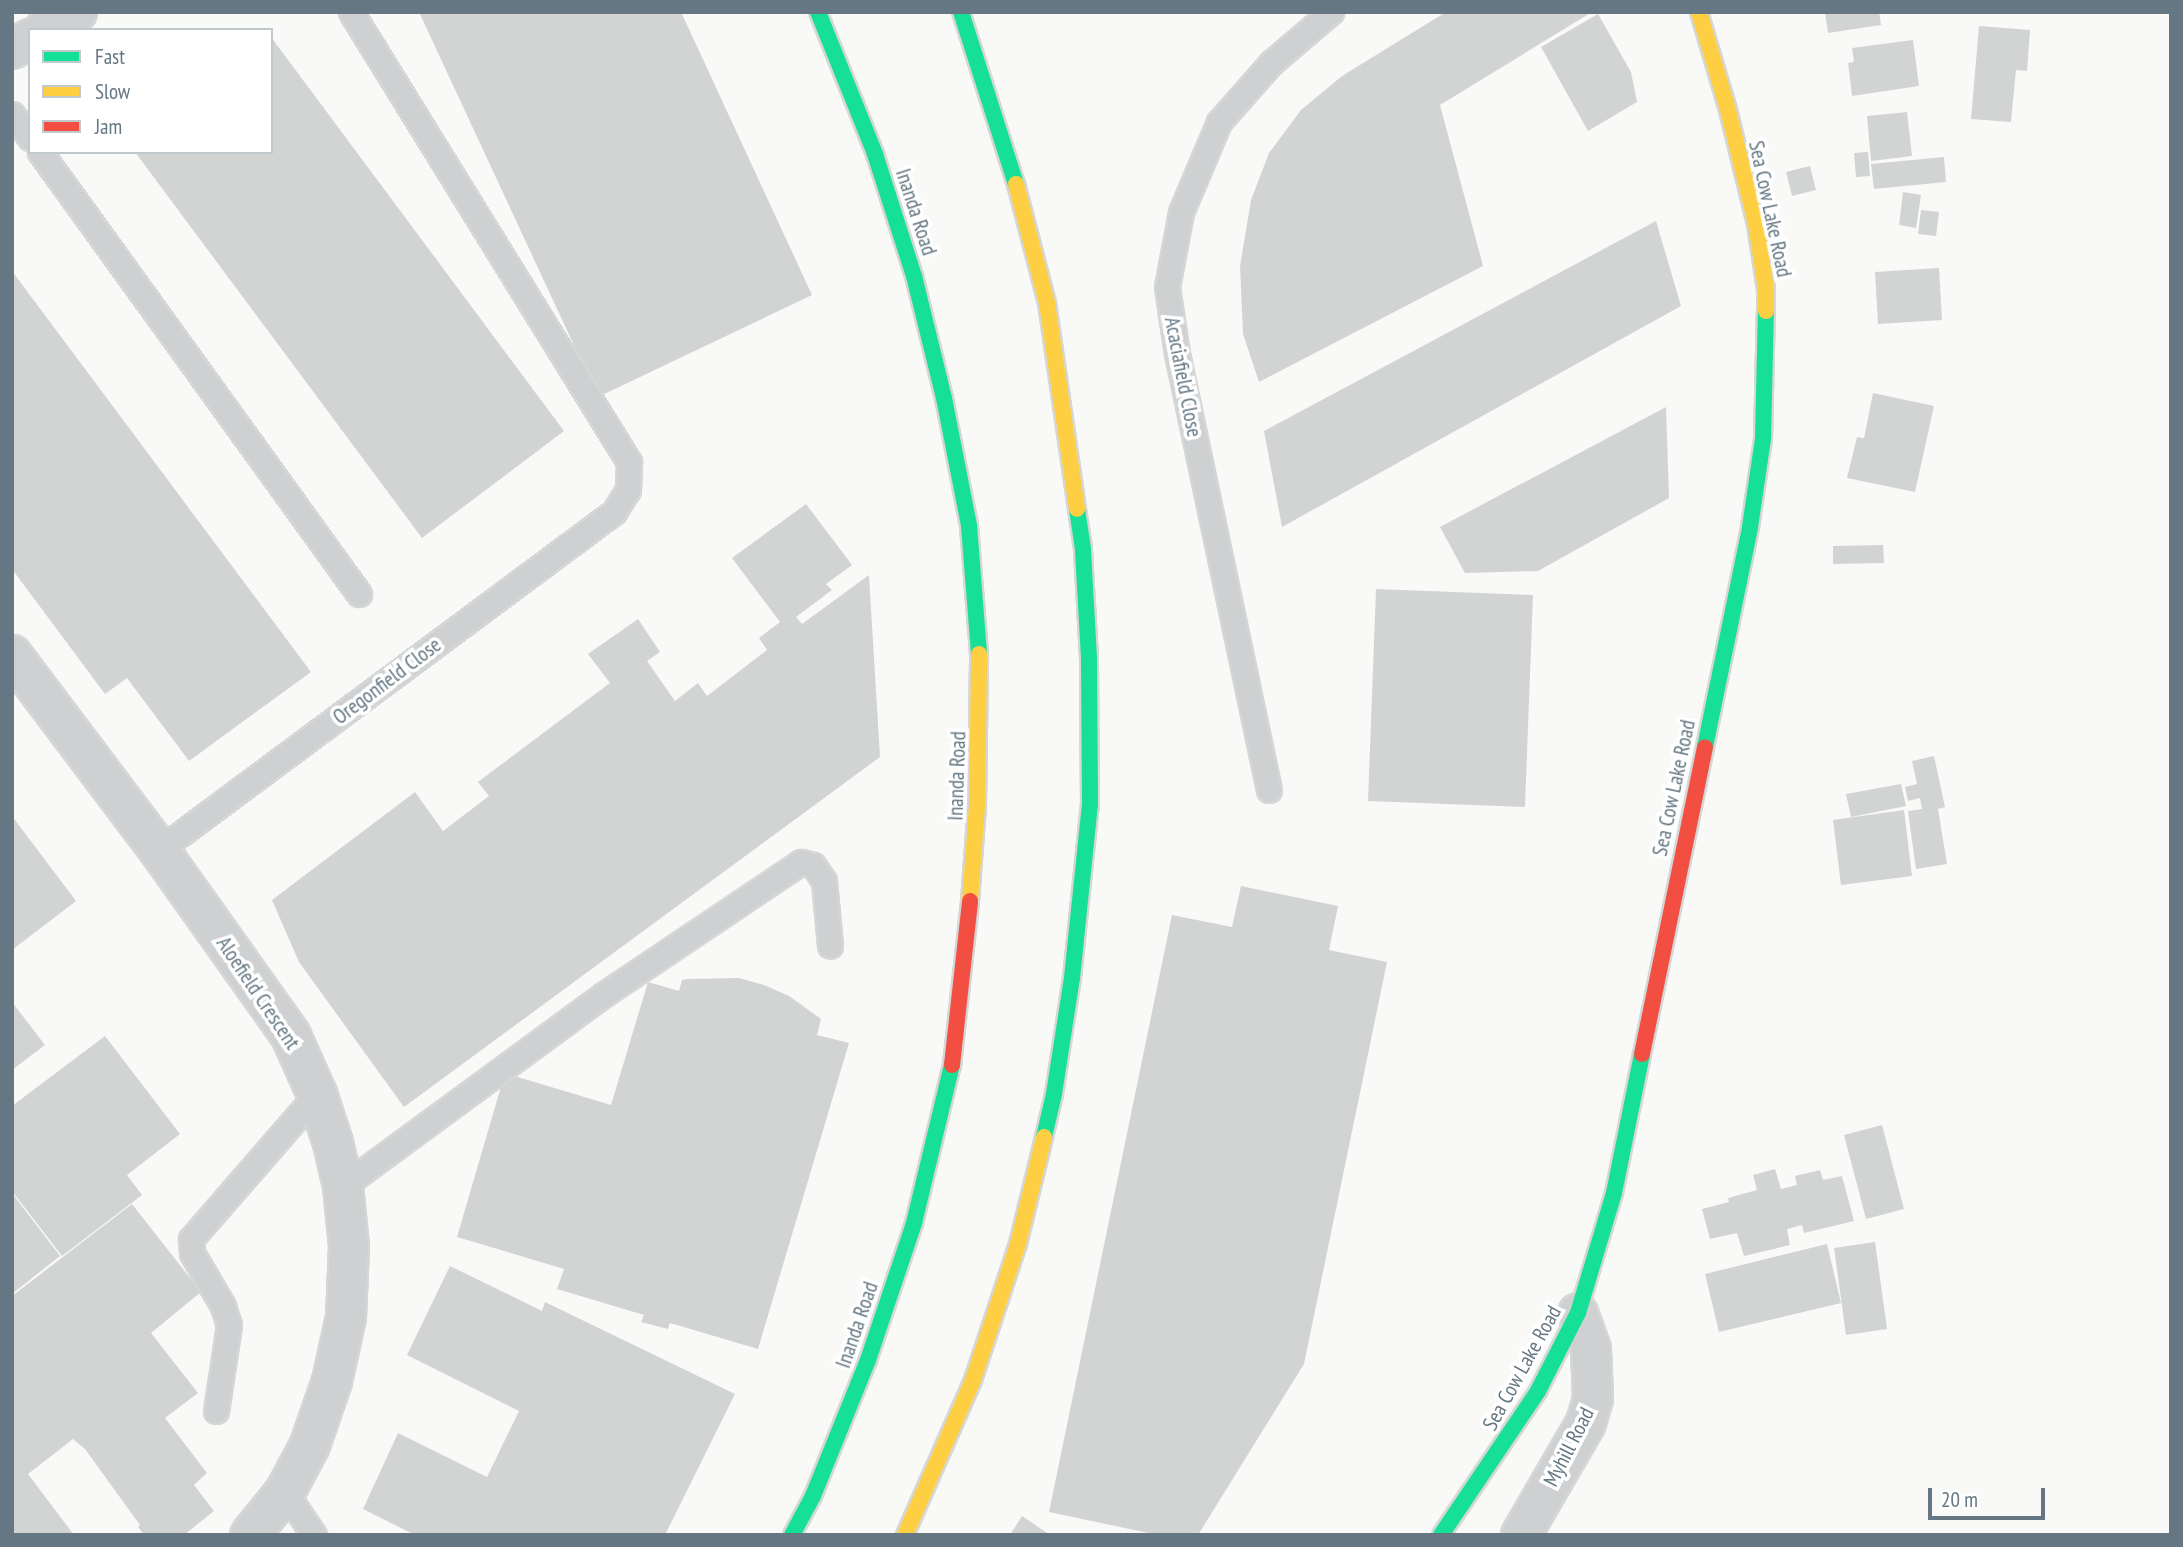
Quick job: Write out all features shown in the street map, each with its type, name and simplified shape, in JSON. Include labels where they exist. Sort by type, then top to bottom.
[{"type":"main road","name":"Inanda Road","points":[[792,1535],[813,1496],[868,1360],[914,1223],[950,1078],[966,952],[977,805],[981,679],[969,526],[944,398],[914,276],[876,154],[818,12]]},
{"type":"main road","points":[[905,1535],[973,1381],[1018,1244],[1054,1094],[1072,978],[1090,804],[1089,658],[1083,549],[1047,303],[1009,161],[975,48],[961,12]]},
{"type":"main road","name":"Sea Cow Lake Road","points":[[1441,1535],[1538,1391],[1578,1313],[1614,1194],[1750,527],[1763,439],[1766,360],[1764,276],[1756,224],[1728,110],[1699,12]]},
{"type":"street","points":[[48,28],[76,12]]},
{"type":"street","points":[[12,49],[28,40]]},
{"type":"street","name":"Aloefield Crescent","points":[[12,655],[159,850],[291,1036],[317,1094],[343,1186],[349,1246],[346,1317],[332,1381],[310,1445],[285,1492],[250,1535]]},
{"type":"street","name":"Myhill Road","points":[[1521,1535],[1586,1423],[1593,1399],[1591,1349],[1578,1313]]},
{"type":"lane","name":"Oregonfield Close","points":[[159,850],[614,512],[628,491],[629,462],[351,12]]},
{"type":"lane","name":"Acaciafield Close","points":[[1269,790],[1177,354],[1167,287],[1181,212],[1219,122],[1271,63],[1331,12]]},
{"type":"lane","points":[[12,114],[28,135]]},
{"type":"lane","points":[[41,154],[359,594]]},
{"type":"lane","points":[[343,1186],[603,995],[801,862],[820,871],[824,881],[830,946]]},
{"type":"lane","points":[[216,1411],[229,1325],[223,1306],[192,1253],[191,1239],[317,1094]]},
{"type":"lane","points":[[285,1492],[314,1535]]},
{"type":"building","points":[[419,12],[681,12],[812,295],[598,397]]},
{"type":"building","points":[[1446,12],[1592,12],[1440,105],[1483,266],[1259,382],[1243,334],[1240,266],[1251,200],[1269,153],[1301,110],[1342,76]]},
{"type":"building","points":[[1825,12],[1879,12],[1881,25],[1828,33]]},
{"type":"building","points":[[1598,14],[1631,72],[1637,102],[1588,131],[1541,47]]},
{"type":"building","points":[[1979,26],[2030,30],[2027,71],[2016,70],[2011,122],[1971,119]]},
{"type":"building","points":[[273,40],[564,431],[422,538],[136,154],[273,154]]},
{"type":"building","points":[[1913,40],[1919,86],[1852,96],[1848,63],[1854,62],[1852,48]]},
{"type":"building","points":[[1907,112],[1912,156],[1871,161],[1867,116]]},
{"type":"building","points":[[1868,152],[1870,176],[1856,177],[1854,153]]},
{"type":"building","points":[[1944,157],[1946,182],[1874,189],[1871,164]]},
{"type":"building","points":[[1810,166],[1816,190],[1792,196],[1786,172]]},
{"type":"building","points":[[1903,192],[1921,195],[1916,228],[1899,225]]},
{"type":"building","points":[[1921,210],[1939,212],[1936,236],[1918,234]]},
{"type":"building","points":[[1656,221],[1681,306],[1282,527],[1264,431]]},
{"type":"building","points":[[1939,268],[1942,320],[1878,324],[1875,272]]},
{"type":"building","points":[[12,271],[311,672],[189,761],[127,678],[105,694],[12,569]]},
{"type":"building","points":[[1873,393],[1934,406],[1915,492],[1847,478],[1857,437],[1864,438]]},
{"type":"building","points":[[1666,407],[1669,498],[1538,571],[1465,573],[1440,527]]},
{"type":"building","points":[[806,504],[852,565],[826,584],[832,590],[796,617],[802,624],[869,575],[880,757],[404,1107],[299,962],[272,900],[415,792],[443,831],[489,796],[478,782],[610,683],[588,654],[638,619],[660,652],[647,661],[675,701],[698,683],[707,696],[767,650],[759,638],[780,622],[732,558]]},
{"type":"building","points":[[1883,545],[1884,563],[1833,564],[1833,546]]},
{"type":"building","points":[[1376,589],[1533,595],[1525,807],[1368,801]]},
{"type":"building","points":[[1934,756],[1945,807],[1938,809],[1947,864],[1916,869],[1908,811],[1922,809],[1920,798],[1908,801],[1905,787],[1917,784],[1912,761]]},
{"type":"building","points":[[1901,784],[1906,806],[1851,817],[1846,794]]},
{"type":"building","points":[[1904,810],[1912,876],[1841,885],[1833,820]]},
{"type":"building","points":[[12,816],[76,901],[12,950]]},
{"type":"building","points":[[1241,886],[1338,906],[1329,950],[1387,962],[1304,1364],[1198,1535],[1158,1535],[1049,1512],[1172,915],[1232,927]]},
{"type":"building","points":[[739,978],[789,996],[821,1019],[817,1035],[849,1043],[758,1349],[670,1323],[668,1329],[641,1322],[644,1315],[557,1289],[564,1269],[457,1237],[505,1073],[611,1105],[648,982],[679,991],[682,980]]},
{"type":"building","points":[[12,1002],[45,1045],[12,1070]]},
{"type":"building","points":[[105,1036],[180,1134],[127,1175],[142,1195],[62,1256],[12,1191],[12,1106]]},
{"type":"building","points":[[1882,1125],[1904,1209],[1866,1219],[1844,1135]]},
{"type":"building","points":[[1775,1169],[1781,1189],[1797,1185],[1795,1176],[1820,1170],[1823,1180],[1842,1176],[1854,1221],[1804,1233],[1802,1225],[1787,1229],[1790,1245],[1744,1256],[1737,1233],[1710,1239],[1702,1209],[1729,1202],[1728,1198],[1757,1190],[1753,1175]]},
{"type":"building","points":[[12,1193],[60,1256],[12,1294]]},
{"type":"building","points":[[132,1204],[201,1292],[151,1333],[198,1393],[165,1418],[207,1473],[194,1485],[214,1511],[184,1535],[144,1535],[138,1527],[140,1525],[85,1449],[73,1439],[28,1474],[74,1535],[12,1535],[12,1296]]},
{"type":"building","points":[[1875,1242],[1887,1329],[1846,1335],[1834,1248]]},
{"type":"building","points":[[1827,1244],[1841,1303],[1719,1332],[1705,1274]]},
{"type":"building","points":[[450,1266],[542,1311],[545,1302],[735,1394],[665,1535],[415,1535],[363,1509],[398,1433],[487,1477],[519,1411],[407,1355]]},
{"type":"building","points":[[1022,1516],[1050,1535],[1010,1535]]},
{"type":"traffic: fast","points":[[818,12],[875,154],[914,276],[944,398],[969,526],[979,654]]},
{"type":"traffic: fast","points":[[961,12],[1016,184]]},
{"type":"traffic: fast","points":[[1705,747],[1750,527],[1763,439],[1766,311]]},
{"type":"traffic: fast","points":[[1044,1137],[1054,1094],[1072,978],[1090,804],[1089,658],[1083,549],[1077,509]]},
{"type":"traffic: fast","points":[[1441,1535],[1538,1391],[1578,1313],[1614,1193],[1642,1054]]},
{"type":"traffic: fast","points":[[792,1535],[813,1496],[868,1360],[914,1223],[952,1065]]},
{"type":"traffic: slow","points":[[1699,12],[1728,110],[1756,224],[1766,289],[1766,311]]},
{"type":"traffic: slow","points":[[1016,184],[1047,303],[1077,509]]},
{"type":"traffic: slow","points":[[970,901],[977,805],[979,654]]},
{"type":"traffic: slow","points":[[905,1535],[973,1380],[1018,1244],[1044,1137]]},
{"type":"traffic: jam","points":[[1642,1054],[1705,747]]},
{"type":"traffic: jam","points":[[952,1065],[970,901]]}]
